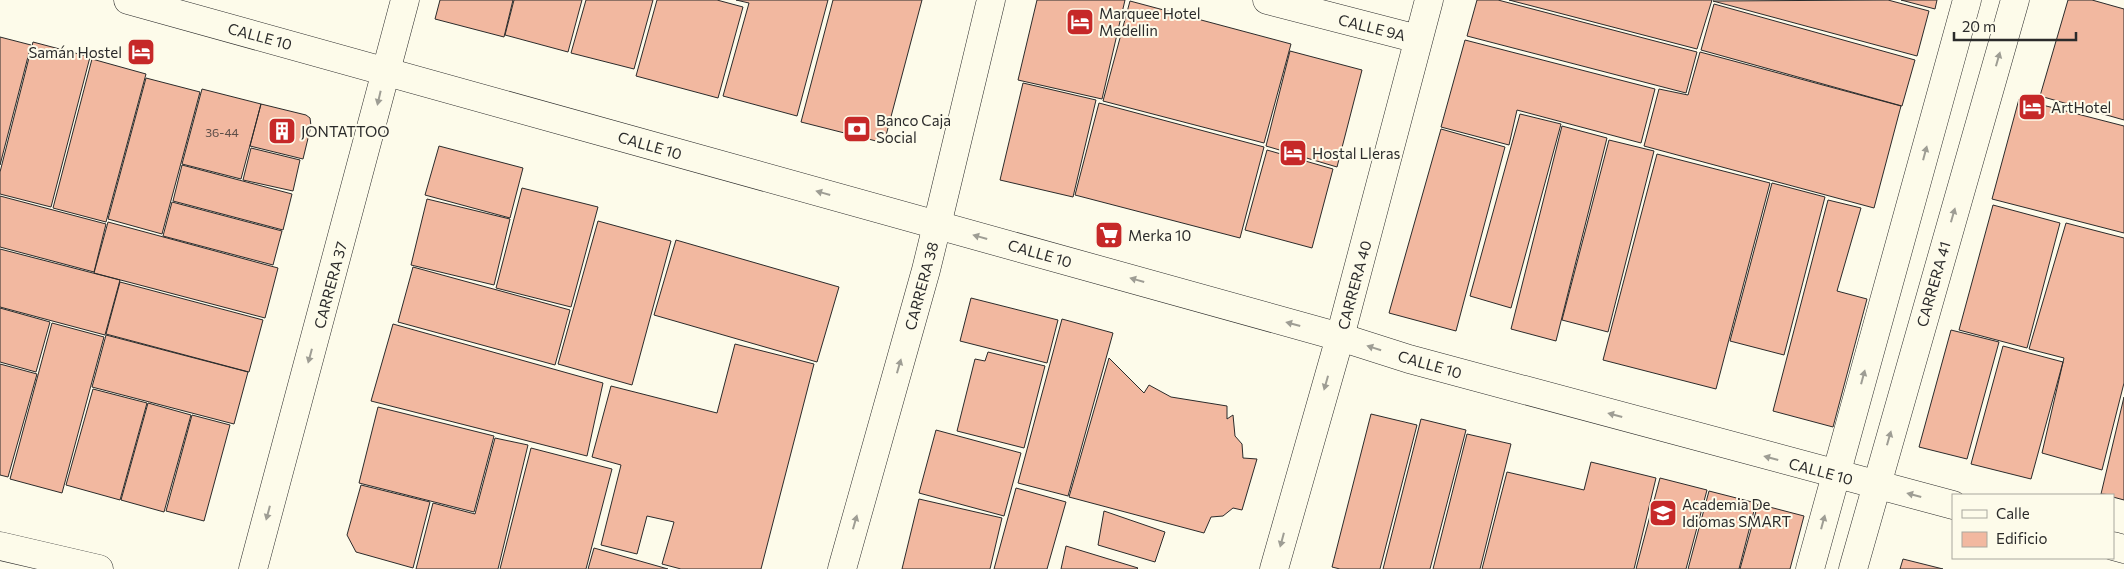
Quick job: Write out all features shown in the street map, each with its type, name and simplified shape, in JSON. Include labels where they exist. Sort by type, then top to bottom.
[{"type":"street","name":"CALLE 10","points":[[128,0],[1340,337],[1408,359],[1952,505]]},
{"type":"street","name":"CARRERA 37","points":[[253,569],[405,0]]},
{"type":"street","name":"CARRERA 38","points":[[842,569],[926,270],[991,0]]},
{"type":"street","name":"CALLE 9A","points":[[1267,0],[1418,38]]},
{"type":"street","name":"CARRERA 40","points":[[1274,569],[1340,337],[1429,0]]},
{"type":"street","points":[[1810,569],[1967,0]]},
{"type":"street","name":"CARRERA 41","points":[[1853,569],[2015,0]]},
{"type":"street","points":[[0,546],[98,569]]},
{"type":"building","points":[[440,0],[513,0],[504,37],[435,19]]},
{"type":"building","points":[[514,0],[582,0],[568,52],[505,35]]},
{"type":"building","points":[[586,0],[653,0],[634,69],[571,53]]},
{"type":"building","points":[[657,0],[717,0],[743,7],[718,98],[636,76]]},
{"type":"building","points":[[736,0],[828,0],[797,116],[723,96],[749,3]]},
{"type":"building","points":[[833,0],[922,0],[884,143],[801,122]]},
{"type":"building","points":[[1037,0],[1125,0],[1102,99],[1018,80]]},
{"type":"building","points":[[1477,0],[1498,0],[1697,52],[1686,93],[1467,36]]},
{"type":"building","points":[[1509,0],[1712,0],[1697,49]]},
{"type":"building","points":[[1888,0],[1929,11],[1917,56],[1713,1]]},
{"type":"building","points":[[1901,0],[1937,0],[1935,9]]},
{"type":"building","points":[[2068,0],[2092,0],[2124,9],[2124,120],[2040,96]]},
{"type":"building","points":[[1130,1],[1291,44],[1264,143],[1103,101]]},
{"type":"building","points":[[1714,4],[1915,60],[1902,106],[1701,50]]},
{"type":"building","points":[[0,37],[31,45],[0,165]]},
{"type":"building","points":[[1465,40],[1655,89],[1641,143],[1517,110],[1509,145],[1441,127]]},
{"type":"building","points":[[33,42],[90,57],[51,207],[0,194],[0,172]]},
{"type":"building","points":[[1290,51],[1362,70],[1337,167],[1266,146]]},
{"type":"building","points":[[1700,52],[1901,106],[1874,208],[1644,146],[1659,89],[1688,95]]},
{"type":"building","points":[[92,59],[146,74],[106,222],[53,208]]},
{"type":"building","points":[[146,78],[200,92],[162,234],[108,219]]},
{"type":"building","points":[[1023,83],[1096,100],[1073,197],[1000,180]]},
{"type":"building","points":[[202,89],[261,104],[241,179],[182,164]]},
{"type":"building","points":[[2019,99],[2124,126],[2124,233],[1992,199]]},
{"type":"building","points":[[1099,103],[1264,147],[1240,238],[1075,195]]},
{"type":"building","name":"JONTATTOO","points":[[261,104],[306,115],[310,118],[311,126],[303,159],[250,146]]},
{"type":"building","points":[[1520,114],[1561,124],[1511,308],[1470,296]]},
{"type":"building","points":[[1562,126],[1607,138],[1556,341],[1511,329]]},
{"type":"building","points":[[1441,129],[1505,147],[1456,331],[1389,313]]},
{"type":"building","points":[[1609,140],[1654,151],[1608,332],[1562,320]]},
{"type":"building","points":[[439,146],[523,168],[510,218],[425,195]]},
{"type":"building","points":[[251,148],[300,160],[293,191],[243,180]]},
{"type":"building","points":[[1267,150],[1333,169],[1312,248],[1245,230]]},
{"type":"building","points":[[1657,154],[1770,183],[1716,389],[1603,360]]},
{"type":"building","points":[[182,165],[292,194],[283,230],[173,201]]},
{"type":"building","points":[[1772,183],[1825,197],[1784,355],[1730,341]]},
{"type":"building","points":[[522,188],[598,207],[571,307],[496,288]]},
{"type":"building","points":[[0,196],[106,224],[94,272],[0,247]]},
{"type":"building","points":[[427,199],[510,219],[494,285],[411,265]]},
{"type":"building","points":[[1828,200],[1861,208],[1837,291],[1867,299],[1833,427],[1773,411]]},
{"type":"building","points":[[172,202],[282,231],[273,265],[163,236]]},
{"type":"building","points":[[1993,205],[2060,223],[2027,348],[1959,330]]},
{"type":"building","points":[[598,221],[671,241],[632,385],[558,364]]},
{"type":"building","points":[[108,222],[278,268],[265,318],[94,273]]},
{"type":"building","points":[[2066,223],[2124,238],[2124,383],[2102,470],[2042,453],[2064,358],[2029,349]]},
{"type":"building","points":[[676,240],[839,287],[817,362],[654,315]]},
{"type":"building","points":[[0,249],[120,280],[105,335],[0,307]]},
{"type":"building","points":[[413,267],[570,310],[555,365],[398,322]]},
{"type":"building","points":[[120,282],[263,320],[249,372],[106,334]]},
{"type":"building","points":[[971,298],[1058,320],[1047,363],[960,341]]},
{"type":"building","points":[[0,308],[50,322],[36,372],[0,362]]},
{"type":"building","points":[[1062,319],[1113,333],[1068,496],[1018,483]]},
{"type":"building","points":[[52,323],[104,337],[62,493],[10,479]]},
{"type":"building","points":[[393,324],[603,383],[587,456],[371,401]]},
{"type":"building","points":[[1951,330],[1999,342],[1967,459],[1919,447]]},
{"type":"building","points":[[106,335],[248,372],[234,424],[92,387]]},
{"type":"building","points":[[735,344],[814,364],[761,569],[681,569],[662,564],[674,522],[647,516],[637,554],[601,545],[621,465],[592,457],[611,386],[717,413]]},
{"type":"building","points":[[2003,346],[2063,362],[2031,479],[1971,464]]},
{"type":"building","points":[[988,352],[1045,366],[1024,448],[957,431],[975,359],[985,361]]},
{"type":"building","points":[[1109,358],[1144,393],[1149,385],[1171,397],[1227,406],[1227,419],[1233,415],[1235,436],[1242,444],[1243,458],[1257,459],[1242,510],[1233,508],[1223,516],[1211,517],[1204,533],[1069,497]]},
{"type":"building","points":[[0,364],[37,374],[8,477],[0,475]]},
{"type":"building","points":[[93,389],[147,403],[120,500],[66,485]]},
{"type":"building","points":[[2124,397],[2124,500],[2114,497],[2114,494],[2101,494]]},
{"type":"building","points":[[148,403],[191,415],[164,512],[121,500]]},
{"type":"building","points":[[378,407],[494,436],[474,512],[359,483]]},
{"type":"building","points":[[1371,414],[1417,425],[1380,569],[1340,569],[1332,567]]},
{"type":"building","points":[[192,415],[230,425],[204,521],[166,511]]},
{"type":"building","points":[[1421,419],[1466,430],[1430,569],[1383,569]]},
{"type":"building","points":[[936,430],[1021,453],[1004,516],[919,493]]},
{"type":"building","points":[[1467,434],[1511,444],[1480,569],[1433,569]]},
{"type":"building","points":[[495,438],[528,445],[498,569],[416,569],[433,503],[475,514]]},
{"type":"building","points":[[531,448],[612,469],[586,569],[500,569]]},
{"type":"building","points":[[1591,462],[1656,478],[1634,569],[1482,569],[1507,472],[1584,490]]},
{"type":"building","points":[[1660,478],[1707,490],[1686,569],[1636,569]]},
{"type":"building","points":[[361,485],[430,502],[413,568],[356,552],[347,535]]},
{"type":"building","points":[[1016,488],[1066,502],[1047,569],[994,569]]},
{"type":"building","points":[[1709,491],[1756,503],[1739,569],[1688,569]]},
{"type":"building","points":[[919,499],[1002,518],[990,569],[902,569]]},
{"type":"building","points":[[1758,504],[1804,516],[1790,569],[1740,569]]},
{"type":"building","points":[[1104,511],[1165,532],[1155,562],[1098,545]]},
{"type":"building","points":[[1066,546],[1138,568],[1061,569]]},
{"type":"building","points":[[594,548],[668,569],[588,569]]},
{"type":"building","points":[[1903,559],[1943,569],[1900,569]]},
{"type":"place","name":"Marquee Hotel Medellin","points":[[1080,22]]},
{"type":"place","name":"Samán Hostel","points":[[141,52]]},
{"type":"place","name":"ArtHotel","points":[[2032,107]]},
{"type":"place","name":"Banco Caja Social","points":[[857,129]]},
{"type":"place","name":"JONTATTOO","points":[[282,131]]},
{"type":"place","name":"Hostal Lleras","points":[[1293,153]]},
{"type":"place","name":"Merka 10","points":[[1109,235]]},
{"type":"place","name":"Academia De Idiomas SMART","points":[[1663,513]]}]
